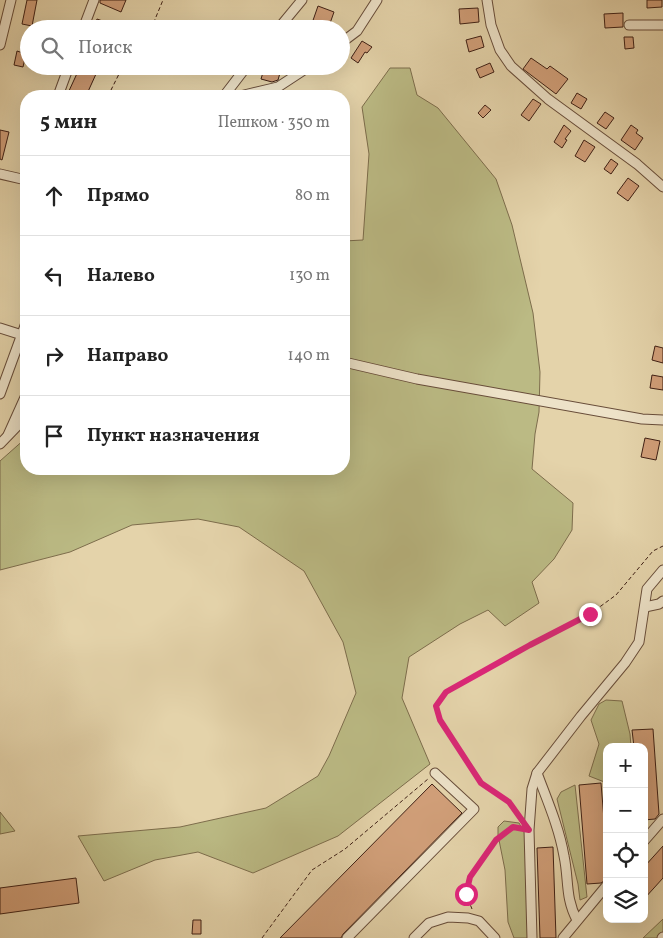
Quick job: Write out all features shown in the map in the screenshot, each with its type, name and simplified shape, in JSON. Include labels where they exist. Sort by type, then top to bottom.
[{"type":"street","points":[[0,45],[11,0]]},
{"type":"street","points":[[86,20],[94,0]]},
{"type":"street","points":[[285,20],[302,0]]},
{"type":"street","points":[[350,36],[357,31],[377,0]]},
{"type":"street","points":[[487,0],[490,25],[500,50],[511,66],[548,99],[637,164],[663,187]]},
{"type":"street","points":[[629,25],[663,25]]},
{"type":"street","points":[[60,90],[66,75]]},
{"type":"street","points":[[229,90],[240,75]]},
{"type":"street","points":[[265,90],[278,87],[296,75]]},
{"type":"street","points":[[0,174],[20,179]]},
{"type":"street","points":[[0,328],[20,334]]},
{"type":"street","points":[[0,394],[20,340]]},
{"type":"street","points":[[350,363],[417,380],[642,419],[663,420]]},
{"type":"street","points":[[8,434],[20,408]]},
{"type":"street","points":[[0,444],[20,423]]},
{"type":"street","points":[[532,938],[529,830],[532,789],[537,773],[625,663],[639,642],[647,589],[663,570]]},
{"type":"street","points":[[645,607],[659,604],[663,601]]},
{"type":"street","points":[[347,938],[474,809],[436,773]]},
{"type":"street","points":[[537,773],[552,812],[564,856],[570,907],[577,920]]},
{"type":"street","points":[[648,836],[663,819]]},
{"type":"street","points":[[563,938],[603,891]]},
{"type":"street","points":[[414,938],[429,923],[448,917],[468,918],[479,921],[495,938]]},
{"type":"path","points":[[155,20],[163,0]]},
{"type":"path","points":[[111,90],[118,75]]},
{"type":"path","points":[[529,830],[509,802],[481,783],[440,720],[436,706],[446,692],[590,614],[616,595],[653,551],[663,546]]},
{"type":"path","points":[[262,938],[312,870],[345,849],[436,773]]},
{"type":"path","points":[[484,926],[472,909],[466,894],[470,877],[496,840],[507,831],[513,827],[529,830]]},
{"type":"shaded area","points":[[390,68],[410,68],[417,95],[438,108],[496,179],[512,225],[533,313],[540,372],[539,412],[532,469],[573,503],[572,530],[554,559],[532,582],[539,603],[505,626],[488,610],[460,624],[409,657],[402,698],[430,764],[338,836],[253,873],[198,852],[155,860],[104,881],[78,836],[180,827],[266,808],[318,776],[329,756],[356,693],[343,642],[304,571],[239,527],[198,519],[132,525],[70,552],[0,570],[0,461],[20,443],[20,475],[350,475],[350,241],[363,240],[369,154],[362,107]]},
{"type":"shaded area","points":[[606,700],[622,701],[631,743],[603,743],[603,781],[589,776],[599,744],[591,720],[599,704]]},
{"type":"shaded area","points":[[575,785],[587,897],[580,900],[578,884],[557,799],[561,792]]},
{"type":"shaded area","points":[[0,812],[15,831],[0,834]]},
{"type":"shaded area","points":[[504,821],[519,823],[528,838],[530,938],[514,938],[508,922],[505,870],[498,835],[498,827]]},
{"type":"shaded area","points":[[663,919],[663,938],[643,938]]},
{"type":"building","points":[[27,0],[37,0],[33,20],[23,20]]},
{"type":"building","points":[[100,0],[126,0],[121,12],[100,3]]},
{"type":"building","points":[[647,0],[662,0],[662,7],[647,8]]},
{"type":"building","points":[[318,6],[334,12],[331,20],[313,20]]},
{"type":"building","points":[[478,8],[479,22],[460,24],[459,9]]},
{"type":"building","points":[[623,13],[623,27],[605,28],[604,14]]},
{"type":"building","points":[[481,36],[484,47],[469,52],[466,40]]},
{"type":"building","points":[[624,37],[633,37],[634,48],[625,49]]},
{"type":"building","points":[[362,41],[372,47],[367,53],[365,52],[358,63],[351,58]]},
{"type":"building","points":[[17,51],[20,52],[20,66],[14,65]]},
{"type":"building","points":[[531,58],[547,69],[550,66],[568,79],[556,94],[523,69]]},
{"type":"building","points":[[490,63],[494,72],[480,78],[476,69]]},
{"type":"building","points":[[76,75],[96,75],[89,90],[69,90]]},
{"type":"building","points":[[262,75],[279,75],[278,80],[272,82],[261,79]]},
{"type":"building","points":[[577,93],[587,99],[581,109],[571,103]]},
{"type":"building","points":[[533,99],[541,104],[529,121],[521,115]]},
{"type":"building","points":[[485,105],[491,110],[483,118],[478,113]]},
{"type":"building","points":[[605,112],[614,118],[606,129],[597,123]]},
{"type":"building","points":[[564,125],[571,131],[565,139],[567,140],[562,148],[554,142]]},
{"type":"building","points":[[631,125],[638,130],[636,133],[643,138],[635,150],[621,140]]},
{"type":"building","points":[[0,130],[9,132],[2,160],[0,159]]},
{"type":"building","points":[[584,140],[595,147],[585,162],[575,156]]},
{"type":"building","points":[[611,159],[618,164],[611,174],[604,169]]},
{"type":"building","points":[[628,178],[639,186],[628,201],[617,193]]},
{"type":"building","points":[[655,346],[663,348],[663,363],[652,360]]},
{"type":"building","points":[[652,375],[663,377],[663,390],[650,388]]},
{"type":"building","points":[[645,438],[660,441],[656,460],[641,457]]},
{"type":"building","points":[[653,729],[659,814],[655,819],[648,820],[648,743],[634,743],[632,730]]},
{"type":"building","points":[[601,783],[603,807],[603,882],[601,883],[587,884],[579,785]]},
{"type":"building","points":[[432,784],[462,813],[341,938],[280,938]]},
{"type":"building","points":[[663,846],[663,878],[648,895],[648,878],[648,863]]},
{"type":"building","points":[[553,847],[556,938],[540,938],[537,848]]},
{"type":"building","points":[[76,878],[79,903],[0,914],[0,888]]},
{"type":"building","points":[[193,920],[201,920],[201,934],[192,934]]},
{"type":"route","points":[[466,894],[470,877],[496,840],[513,827],[529,830],[509,802],[481,783],[440,720],[436,706],[446,692],[590,614]]}]
